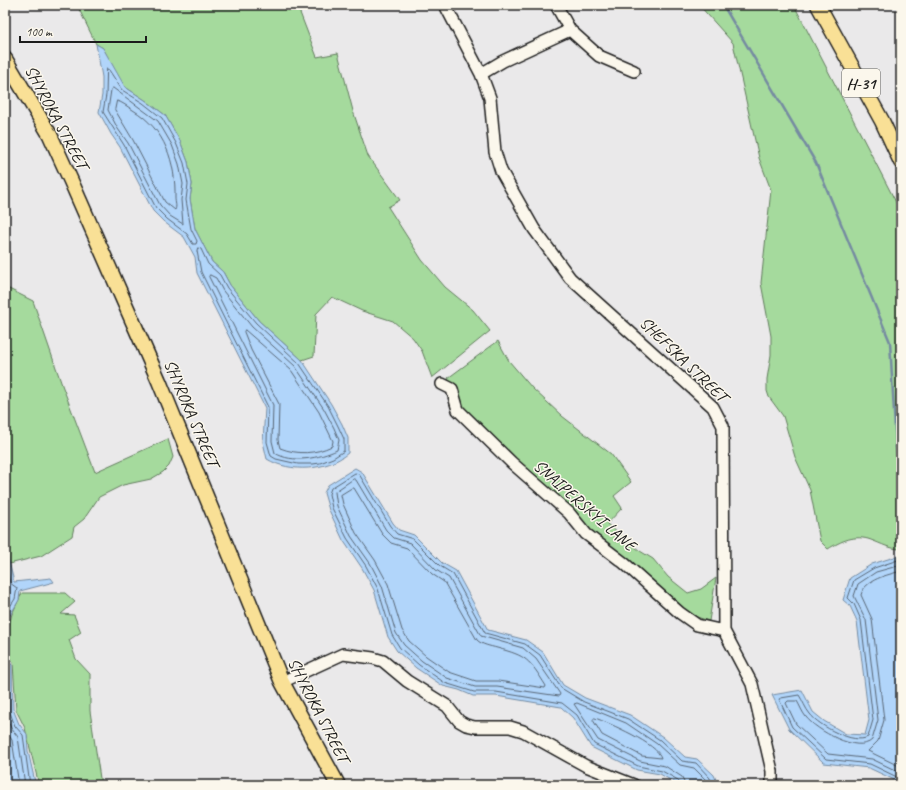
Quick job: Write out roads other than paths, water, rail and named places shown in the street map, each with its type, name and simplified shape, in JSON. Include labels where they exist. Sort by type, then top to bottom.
[{"type":"main road","name":"Н-31","points":[[818,5],[882,121],[901,162]]},
{"type":"main road","name":"SHYROKA STREET","points":[[5,59],[50,135],[165,395],[282,682],[338,785]]},
{"type":"street","name":"SHEFSKA STREET","points":[[445,5],[481,74],[490,98],[494,152],[511,191],[534,229],[570,278],[708,402],[719,416],[723,426],[724,630],[752,684],[772,771],[772,785]]},
{"type":"street","points":[[556,5],[570,30],[599,56],[634,71]]},
{"type":"street","points":[[481,74],[503,61],[570,30]]},
{"type":"street","name":"SNAIPERSKYI LANE","points":[[442,384],[452,390],[458,410],[534,484],[569,513],[586,534],[624,563],[680,613],[697,625],[724,630]]},
{"type":"street","points":[[282,682],[343,654],[373,658],[383,661],[407,681],[447,706],[460,721],[466,725],[475,727],[510,727],[523,731],[586,766],[634,785]]},
{"type":"water","points":[[96,44],[103,48],[125,87],[165,115],[180,141],[188,162],[192,184],[190,199],[195,229],[212,262],[223,272],[230,285],[259,321],[302,360],[331,404],[348,438],[348,453],[339,459],[330,464],[308,468],[297,468],[276,464],[267,459],[263,442],[265,408],[197,273],[195,257],[184,237],[164,222],[153,211],[120,147],[99,112],[102,95],[102,77]]},
{"type":"water","points":[[355,468],[362,472],[393,523],[399,530],[414,535],[442,563],[456,571],[488,630],[526,640],[543,652],[563,685],[585,698],[630,715],[663,737],[685,757],[697,759],[714,775],[717,782],[714,785],[679,785],[660,774],[637,770],[591,747],[573,718],[561,707],[496,696],[473,696],[459,690],[443,686],[416,668],[397,651],[388,637],[374,590],[362,568],[343,540],[329,510],[324,493],[328,485]]},
{"type":"water","points":[[5,545],[14,582],[51,578],[54,582],[20,591],[19,600],[5,624]]},
{"type":"water","points":[[901,555],[901,783],[869,768],[824,763],[789,729],[772,695],[802,690],[813,712],[824,721],[846,734],[865,735],[869,720],[857,621],[850,606],[843,600],[850,578],[872,564]]},
{"type":"water","points":[[5,656],[12,665],[13,709],[19,724],[27,734],[28,751],[35,782],[33,785],[5,785]]},
{"type":"waterway","points":[[723,5],[816,163],[890,342],[896,447],[901,479]]}]
